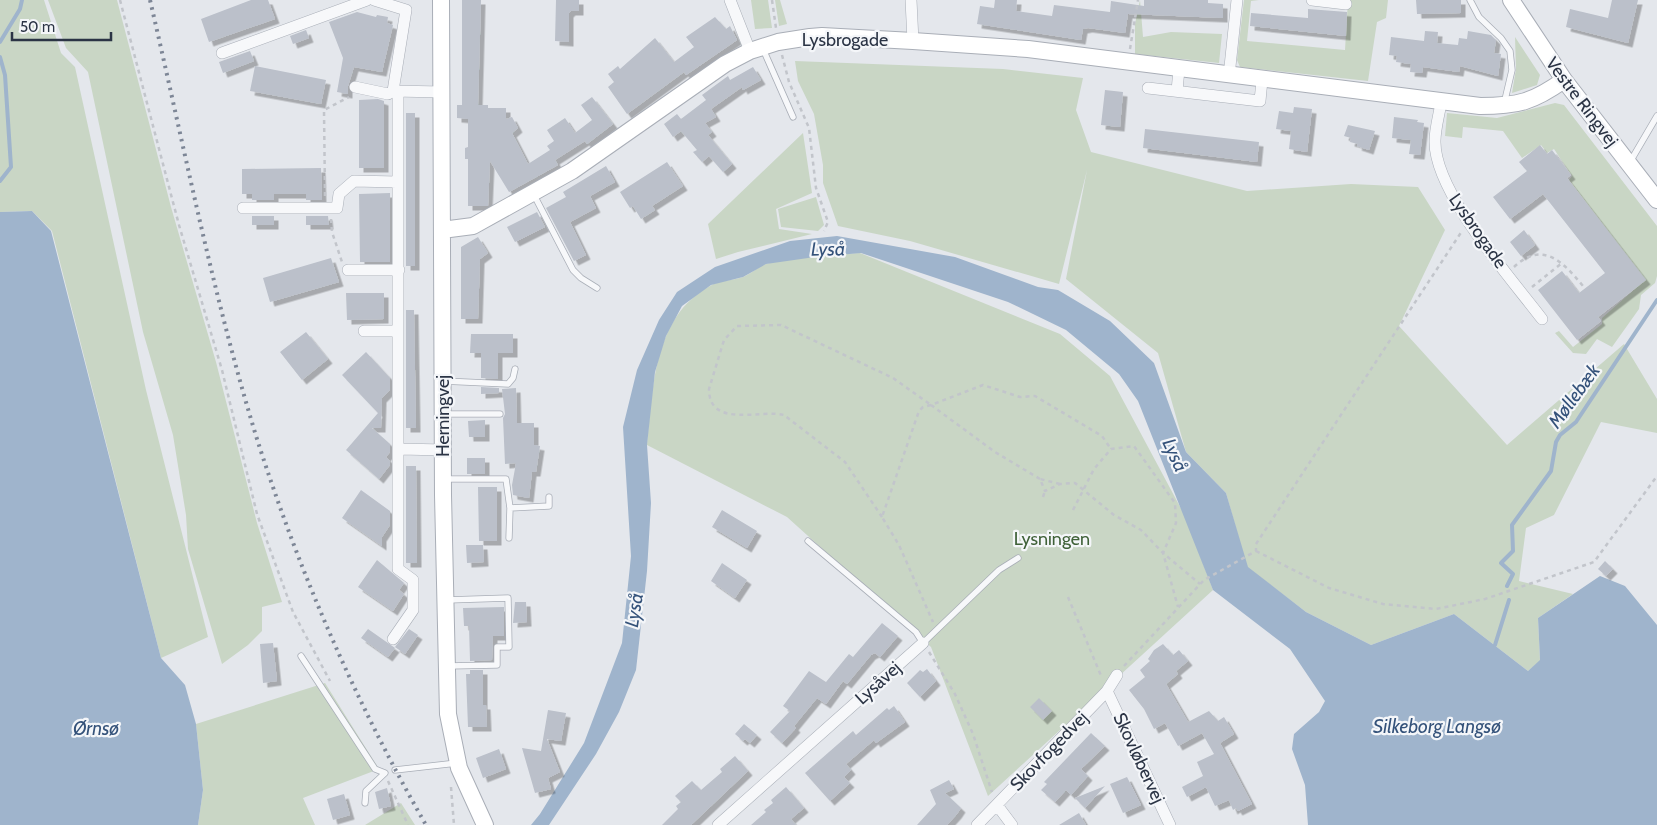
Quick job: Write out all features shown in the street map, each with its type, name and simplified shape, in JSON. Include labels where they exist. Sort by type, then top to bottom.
[{"type":"street","points":[[222,53],[367,0]]},
{"type":"street","points":[[374,0],[406,10],[396,91],[400,449],[398,569],[414,580],[412,610],[393,639]]},
{"type":"street","name":"Herningvej","points":[[441,0],[443,414],[448,714],[458,765],[485,825]]},
{"type":"street","points":[[730,0],[757,49]]},
{"type":"street","points":[[911,0],[913,41]]},
{"type":"street","points":[[1229,76],[1237,0]]},
{"type":"street","points":[[1312,0],[1346,4]]},
{"type":"street","name":"Vestre Ringvej","points":[[1511,0],[1564,80],[1657,200]]},
{"type":"street","name":"Lysbrogade","points":[[442,230],[473,226],[572,171],[725,64],[757,49],[777,36],[822,36],[1028,49],[1441,103],[1504,106],[1541,96],[1564,80]]},
{"type":"street","points":[[1177,91],[1179,69]]},
{"type":"street","points":[[1148,88],[1260,101],[1262,80]]},
{"type":"street","points":[[355,87],[388,94],[396,91],[442,92]]},
{"type":"street","name":"Lysbrogade","points":[[1441,103],[1435,142],[1441,170],[1453,198],[1468,221],[1542,319]]},
{"type":"street","points":[[243,208],[337,208],[338,194],[354,181],[397,182]]},
{"type":"street","points":[[348,270],[398,270]]},
{"type":"street","points":[[364,332],[398,331]]},
{"type":"street","points":[[400,449],[444,450]]},
{"type":"street","name":"Lysåvej","points":[[718,825],[923,643]]},
{"type":"street","name":"Skovfogedvej","points":[[977,825],[1107,691],[1117,675]]},
{"type":"street","name":"Skovløbervej","points":[[1107,691],[1170,825]]},
{"type":"street","points":[[996,805],[1012,825]]},
{"type":"lane","points":[[1470,0],[1479,17],[1501,38],[1510,51],[1512,70],[1504,106]]},
{"type":"lane","points":[[757,49],[793,116]]},
{"type":"lane","points":[[1628,164],[1640,148],[1657,116]]},
{"type":"lane","points":[[533,193],[573,270],[581,278],[598,288]]},
{"type":"lane","points":[[443,381],[508,384],[513,378],[515,369]]},
{"type":"lane","points":[[443,414],[500,414]]},
{"type":"lane","points":[[444,479],[506,479],[510,508],[509,538]]},
{"type":"lane","points":[[510,508],[549,506],[550,497]]},
{"type":"lane","points":[[808,541],[916,632],[923,643],[1000,570],[1018,558]]},
{"type":"lane","points":[[447,600],[508,598],[509,647],[497,647],[497,665],[447,666]]},
{"type":"lane","points":[[301,656],[375,769],[385,774],[366,791],[365,803]]},
{"type":"lane","points":[[395,770],[458,765]]},
{"type":"path","points":[[120,0],[179,225],[222,370],[257,514],[293,612],[335,689]]},
{"type":"path","points":[[772,0],[777,36],[789,82],[809,128],[816,188],[828,222],[824,231]]},
{"type":"path","points":[[1130,63],[1138,0]]},
{"type":"path","points":[[348,270],[343,267],[332,232],[328,208],[324,110],[350,96],[351,91],[355,87]]},
{"type":"path","points":[[1256,552],[1256,544],[1292,486],[1394,336],[1468,221]]},
{"type":"path","points":[[1508,273],[1524,257],[1532,254],[1548,256],[1562,263],[1583,286]]},
{"type":"path","points":[[1523,294],[1562,263]]},
{"type":"path","points":[[936,631],[899,545],[846,462],[784,415],[775,413],[748,416],[734,415],[721,412],[713,404],[709,397],[709,389],[724,340],[737,326],[781,325],[893,378],[995,452],[1040,479],[1060,484],[1075,484],[1083,488],[1114,515],[1141,530],[1200,584]]},
{"type":"path","points":[[882,517],[919,411],[923,407],[983,384],[1020,397],[1035,396],[1102,436],[1110,449]]},
{"type":"path","points":[[1073,510],[1094,469],[1110,449],[1134,446],[1175,503],[1176,523],[1164,553],[1178,607]]},
{"type":"path","points":[[1256,552],[1330,588],[1384,604],[1436,609],[1485,599],[1594,562],[1657,476]]},
{"type":"path","points":[[1040,479],[1046,491]]},
{"type":"path","points":[[1043,497],[1046,491],[1060,484]]},
{"type":"path","points":[[1117,675],[1204,580],[1256,552]]},
{"type":"path","points":[[1068,597],[1107,691]]},
{"type":"path","points":[[923,643],[955,694],[974,734],[996,805]]},
{"type":"path","points":[[454,825],[451,812],[451,780],[458,765]]},
{"type":"path","points":[[385,774],[408,825]]},
{"type":"green space","points":[[0,0],[44,0],[61,53],[75,67],[146,390],[208,637],[161,658],[52,231],[32,211],[0,212]]},
{"type":"green space","points":[[48,0],[117,0],[171,207],[216,362],[257,523],[282,602],[262,607],[262,631],[248,645],[222,664],[188,549],[186,515],[173,435],[143,332],[88,72],[66,48]]},
{"type":"green space","points":[[751,0],[768,0],[772,28],[755,29]]},
{"type":"green space","points":[[775,0],[780,0],[787,24],[779,26]]},
{"type":"green space","points":[[1140,0],[1143,37],[1171,32],[1222,34],[1219,63],[1135,54],[1135,24]]},
{"type":"green space","points":[[1244,0],[1259,0],[1251,1],[1247,41],[1345,50],[1348,0],[1388,0],[1386,18],[1377,22],[1368,81],[1240,67],[1237,60]]},
{"type":"green space","points":[[1515,37],[1540,75],[1537,85],[1512,93],[1516,69]]},
{"type":"green space","points":[[795,61],[1003,69],[1083,78],[1076,110],[1091,152],[1247,191],[1351,184],[1418,187],[1445,230],[1399,326],[1507,445],[1624,344],[1657,399],[1657,433],[1601,422],[1554,515],[1526,528],[1519,581],[1573,594],[1538,618],[1540,661],[1528,671],[1454,614],[1371,645],[1306,612],[1247,567],[1226,493],[1186,452],[1158,353],[1066,279],[1087,170],[1059,284],[910,241],[838,226],[823,183],[823,165],[814,114],[798,81]]},
{"type":"green space","points":[[1555,103],[1564,105],[1657,226],[1657,276],[1655,283],[1641,295],[1639,309],[1612,347],[1597,339],[1586,354],[1573,353],[1555,333],[1559,331],[1573,347],[1602,324],[1602,318],[1645,280],[1569,180],[1572,176],[1554,149],[1547,153],[1541,145],[1522,158],[1503,131],[1463,127],[1462,138],[1445,136],[1447,113],[1497,118]]},
{"type":"green space","points":[[803,133],[812,193],[776,209],[779,229],[812,234],[716,259],[708,224]]},
{"type":"green space","points":[[816,197],[824,225],[818,231],[781,227],[778,209]]},
{"type":"green space","name":"Lysningen","points":[[860,253],[1060,334],[1110,376],[1185,516],[1213,590],[988,796],[931,647],[787,517],[647,445],[651,400],[659,356],[677,316],[691,299],[714,284],[743,277],[766,264],[776,261]]},
{"type":"green space","points":[[325,683],[379,769],[303,798],[315,825],[198,825],[203,790],[196,724]]},
{"type":"green space","points":[[401,803],[415,825],[365,825]]},
{"type":"water","name":"Ørnsø","points":[[32,211],[51,231],[161,658],[185,685],[196,724],[203,790],[198,825],[0,825],[0,212]]},
{"type":"water","name":"Silkeborg Langsø","points":[[837,236],[955,257],[1038,287],[1058,290],[1110,321],[1154,363],[1186,452],[1226,493],[1248,567],[1306,612],[1371,645],[1454,614],[1528,671],[1540,660],[1538,618],[1600,576],[1625,586],[1657,625],[1657,825],[1308,825],[1305,785],[1292,749],[1294,734],[1319,712],[1325,701],[1290,649],[1213,590],[1138,401],[1119,374],[1066,330],[1008,302],[861,253],[766,264],[743,277],[711,285],[682,306],[666,336],[655,372],[647,445],[651,503],[647,571],[636,670],[619,712],[596,754],[549,825],[531,825],[540,814],[584,743],[622,643],[631,556],[623,427],[637,370],[659,320],[677,292],[715,267],[790,241]]},
{"type":"building","points":[[251,0],[268,0],[275,19],[209,42],[201,19]]},
{"type":"building","points":[[462,0],[481,0],[478,105],[488,105],[488,108],[506,108],[506,119],[512,117],[518,128],[512,133],[528,164],[550,150],[547,146],[554,141],[547,130],[565,118],[575,133],[592,120],[581,105],[592,97],[613,124],[587,144],[585,141],[555,160],[558,165],[509,192],[490,161],[488,206],[468,206],[468,159],[465,159],[465,148],[468,147],[468,119],[457,118],[457,105],[462,105]]},
{"type":"building","points":[[556,0],[579,0],[579,11],[571,11],[569,13],[569,42],[555,41]]},
{"type":"building","points":[[995,0],[1017,0],[1016,11],[1052,16],[1054,5],[1110,12],[1111,1],[1144,6],[1144,0],[1208,0],[1208,3],[1223,4],[1223,18],[1128,14],[1125,33],[1088,28],[1083,29],[1081,40],[977,24],[980,6],[994,8]]},
{"type":"building","points":[[1416,0],[1461,0],[1461,13],[1417,14]]},
{"type":"building","points":[[1612,0],[1638,0],[1628,43],[1566,27],[1570,9],[1608,18]]},
{"type":"building","points":[[1308,9],[1347,12],[1346,36],[1250,26],[1251,13],[1308,18]]},
{"type":"building","points":[[357,12],[376,17],[377,15],[388,17],[387,23],[393,25],[382,72],[354,67],[348,86],[348,94],[337,92],[343,58],[329,22]]},
{"type":"building","points":[[715,17],[726,29],[730,26],[737,40],[686,75],[684,72],[627,114],[608,87],[614,82],[608,74],[618,66],[620,69],[655,38],[674,62],[694,47],[686,37]]},
{"type":"building","points":[[306,30],[309,38],[293,44],[290,36]]},
{"type":"building","points":[[1425,31],[1438,32],[1437,43],[1458,45],[1459,38],[1467,39],[1468,31],[1491,35],[1496,40],[1494,53],[1501,54],[1498,76],[1460,66],[1459,72],[1423,67],[1422,73],[1410,72],[1411,64],[1396,62],[1397,56],[1389,55],[1391,37],[1424,41]]},
{"type":"building","points":[[250,51],[254,61],[223,73],[219,62]]},
{"type":"building","points":[[255,66],[326,80],[321,104],[250,91]]},
{"type":"building","points":[[753,67],[761,80],[743,90],[742,87],[711,109],[716,117],[705,123],[712,132],[708,135],[732,164],[723,172],[709,156],[702,162],[693,152],[697,150],[681,131],[673,137],[664,124],[677,114],[681,119],[706,100],[702,95],[728,76],[730,80]]},
{"type":"building","points":[[1105,90],[1123,92],[1120,127],[1101,125]]},
{"type":"building","points":[[378,99],[384,101],[384,168],[359,168],[359,100]]},
{"type":"building","points":[[1294,107],[1312,109],[1307,152],[1289,149],[1291,131],[1276,129],[1279,111],[1293,113]]},
{"type":"building","points":[[406,113],[415,113],[415,266],[406,266]]},
{"type":"building","points":[[1394,117],[1418,120],[1417,122],[1424,123],[1420,155],[1409,154],[1411,140],[1392,138]]},
{"type":"building","points":[[1348,125],[1375,131],[1369,150],[1357,146],[1358,144],[1350,142],[1351,138],[1344,136]]},
{"type":"building","points":[[1145,129],[1259,142],[1257,162],[1143,148]]},
{"type":"building","points":[[1540,145],[1547,154],[1552,150],[1571,175],[1567,178],[1646,280],[1598,317],[1601,321],[1577,340],[1538,290],[1562,271],[1579,293],[1605,273],[1543,194],[1510,219],[1493,197],[1527,171],[1519,162]]},
{"type":"building","points":[[667,162],[683,186],[652,206],[655,210],[641,219],[633,206],[630,208],[620,192]]},
{"type":"building","points":[[606,166],[615,182],[590,196],[596,208],[570,222],[586,255],[574,261],[546,208],[566,197],[563,192]]},
{"type":"building","points":[[321,168],[322,200],[306,200],[306,194],[274,194],[274,200],[252,200],[252,194],[242,194],[242,169]]},
{"type":"building","points":[[390,193],[390,262],[360,262],[359,194]]},
{"type":"building","points":[[537,212],[545,227],[515,242],[507,227]]},
{"type":"building","points":[[252,216],[274,216],[274,225],[252,225]]},
{"type":"building","points":[[306,216],[328,216],[329,225],[306,225]]},
{"type":"building","points":[[1524,230],[1535,245],[1521,256],[1510,242]]},
{"type":"building","points":[[478,237],[488,253],[480,259],[478,319],[461,319],[461,247]]},
{"type":"building","points":[[331,258],[339,282],[270,302],[263,278]]},
{"type":"building","points":[[346,293],[384,293],[384,319],[347,320]]},
{"type":"building","points":[[406,310],[414,310],[416,428],[406,428]]},
{"type":"building","points":[[306,332],[328,359],[302,380],[280,352]]},
{"type":"building","points":[[471,334],[513,334],[513,353],[498,353],[498,379],[481,378],[481,353],[470,353]]},
{"type":"building","points":[[366,352],[390,378],[390,390],[382,398],[381,428],[372,428],[390,444],[390,452],[386,457],[390,461],[390,465],[379,479],[346,450],[378,413],[342,375]]},
{"type":"building","points":[[481,387],[499,388],[499,393],[481,394]]},
{"type":"building","points":[[516,388],[517,423],[534,423],[534,445],[540,446],[536,472],[532,472],[529,498],[513,495],[512,485],[516,463],[505,464],[503,418],[505,414],[502,389]]},
{"type":"building","points":[[485,420],[485,437],[469,437],[468,421]]},
{"type":"building","points":[[467,458],[485,458],[485,474],[467,474]]},
{"type":"building","points":[[406,466],[416,466],[417,563],[406,563]]},
{"type":"building","points":[[478,487],[497,487],[497,541],[479,541]]},
{"type":"building","points":[[361,490],[390,511],[390,525],[382,537],[382,546],[342,518]]},
{"type":"building","points":[[722,510],[757,531],[747,548],[712,527]]},
{"type":"building","points":[[466,545],[483,545],[484,562],[467,563]]},
{"type":"building","points":[[377,560],[404,583],[399,590],[404,594],[393,611],[358,587]]},
{"type":"building","points":[[1605,561],[1613,569],[1606,576],[1598,569]]},
{"type":"building","points":[[722,563],[747,580],[735,598],[711,581]]},
{"type":"building","points":[[515,602],[526,602],[527,622],[513,623]]},
{"type":"building","points":[[504,607],[504,636],[493,636],[492,660],[470,661],[469,626],[464,626],[463,608]]},
{"type":"building","points":[[882,623],[898,636],[880,657],[875,653],[871,655],[847,684],[843,681],[826,704],[817,698],[794,726],[796,728],[782,743],[770,732],[790,711],[783,706],[809,671],[826,682],[849,654],[853,657]]},
{"type":"building","points":[[368,629],[395,648],[388,657],[361,638]]},
{"type":"building","points":[[409,629],[418,635],[405,654],[395,647]]},
{"type":"building","points":[[273,643],[277,681],[263,683],[260,644]]},
{"type":"building","points":[[1163,644],[1173,655],[1179,650],[1188,661],[1176,671],[1178,674],[1166,684],[1188,722],[1209,711],[1218,721],[1224,717],[1234,734],[1220,743],[1252,804],[1238,811],[1236,808],[1233,810],[1229,800],[1215,806],[1206,787],[1187,797],[1182,787],[1203,776],[1197,762],[1214,754],[1202,733],[1178,746],[1165,723],[1154,729],[1144,709],[1129,690],[1145,677],[1140,670],[1150,661],[1148,659],[1154,650]]},
{"type":"building","points":[[927,669],[936,681],[920,697],[907,683],[920,670],[923,672]]},
{"type":"building","points":[[470,670],[483,670],[483,705],[486,705],[487,727],[468,727],[466,674],[470,674]]},
{"type":"building","points":[[1039,698],[1052,711],[1043,720],[1030,707]]},
{"type":"building","points":[[894,706],[905,722],[876,743],[874,740],[846,764],[851,770],[844,777],[850,783],[830,801],[805,773],[853,731],[856,735],[887,708],[889,710]]},
{"type":"building","points":[[548,710],[566,713],[561,741],[547,739],[560,772],[548,778],[551,789],[535,793],[522,748],[541,751]]},
{"type":"building","points":[[744,724],[757,735],[750,743],[745,739],[743,741],[735,734]]},
{"type":"building","points":[[1091,733],[1105,746],[1081,769],[1088,776],[1071,795],[1066,790],[1055,802],[1041,790],[1047,784],[1044,782]]},
{"type":"building","points":[[499,749],[506,769],[483,778],[476,758]]},
{"type":"building","points":[[735,756],[748,771],[709,808],[691,825],[662,825],[678,809],[676,806],[681,802],[675,796],[692,781],[701,790],[722,772],[720,769]]},
{"type":"building","points":[[1127,777],[1141,805],[1123,813],[1110,784]]},
{"type":"building","points":[[949,780],[954,789],[945,793],[961,808],[957,814],[947,825],[917,825],[936,804],[930,790]]},
{"type":"building","points":[[1105,786],[1085,808],[1075,798]]},
{"type":"building","points":[[786,787],[804,808],[791,819],[796,825],[751,825],[766,812],[764,810],[773,803],[771,800]]},
{"type":"building","points":[[387,788],[391,806],[379,809],[375,792]]},
{"type":"building","points":[[344,794],[350,815],[333,820],[327,799]]},
{"type":"building","points":[[1079,813],[1086,825],[1059,825]]},
{"type":"waterway","points":[[0,42],[20,9],[22,0]]},
{"type":"waterway","points":[[0,57],[5,75],[11,167],[0,181]]},
{"type":"waterway","name":"Møllebæk","points":[[1507,586],[1513,574],[1501,563],[1513,551],[1512,525],[1551,471],[1556,442],[1560,435],[1576,422],[1657,300]]},
{"type":"waterway","name":"Møllebæk","points":[[1495,645],[1509,600]]},
{"type":"railway","points":[[150,0],[226,331],[257,439],[292,539],[331,637],[376,732],[426,825]]},
{"type":"water label","name":"Lyså","points":[[828,249]]},
{"type":"water label","name":"Lyså","points":[[1175,455]]},
{"type":"water label","name":"Lyså","points":[[634,610]]}]
